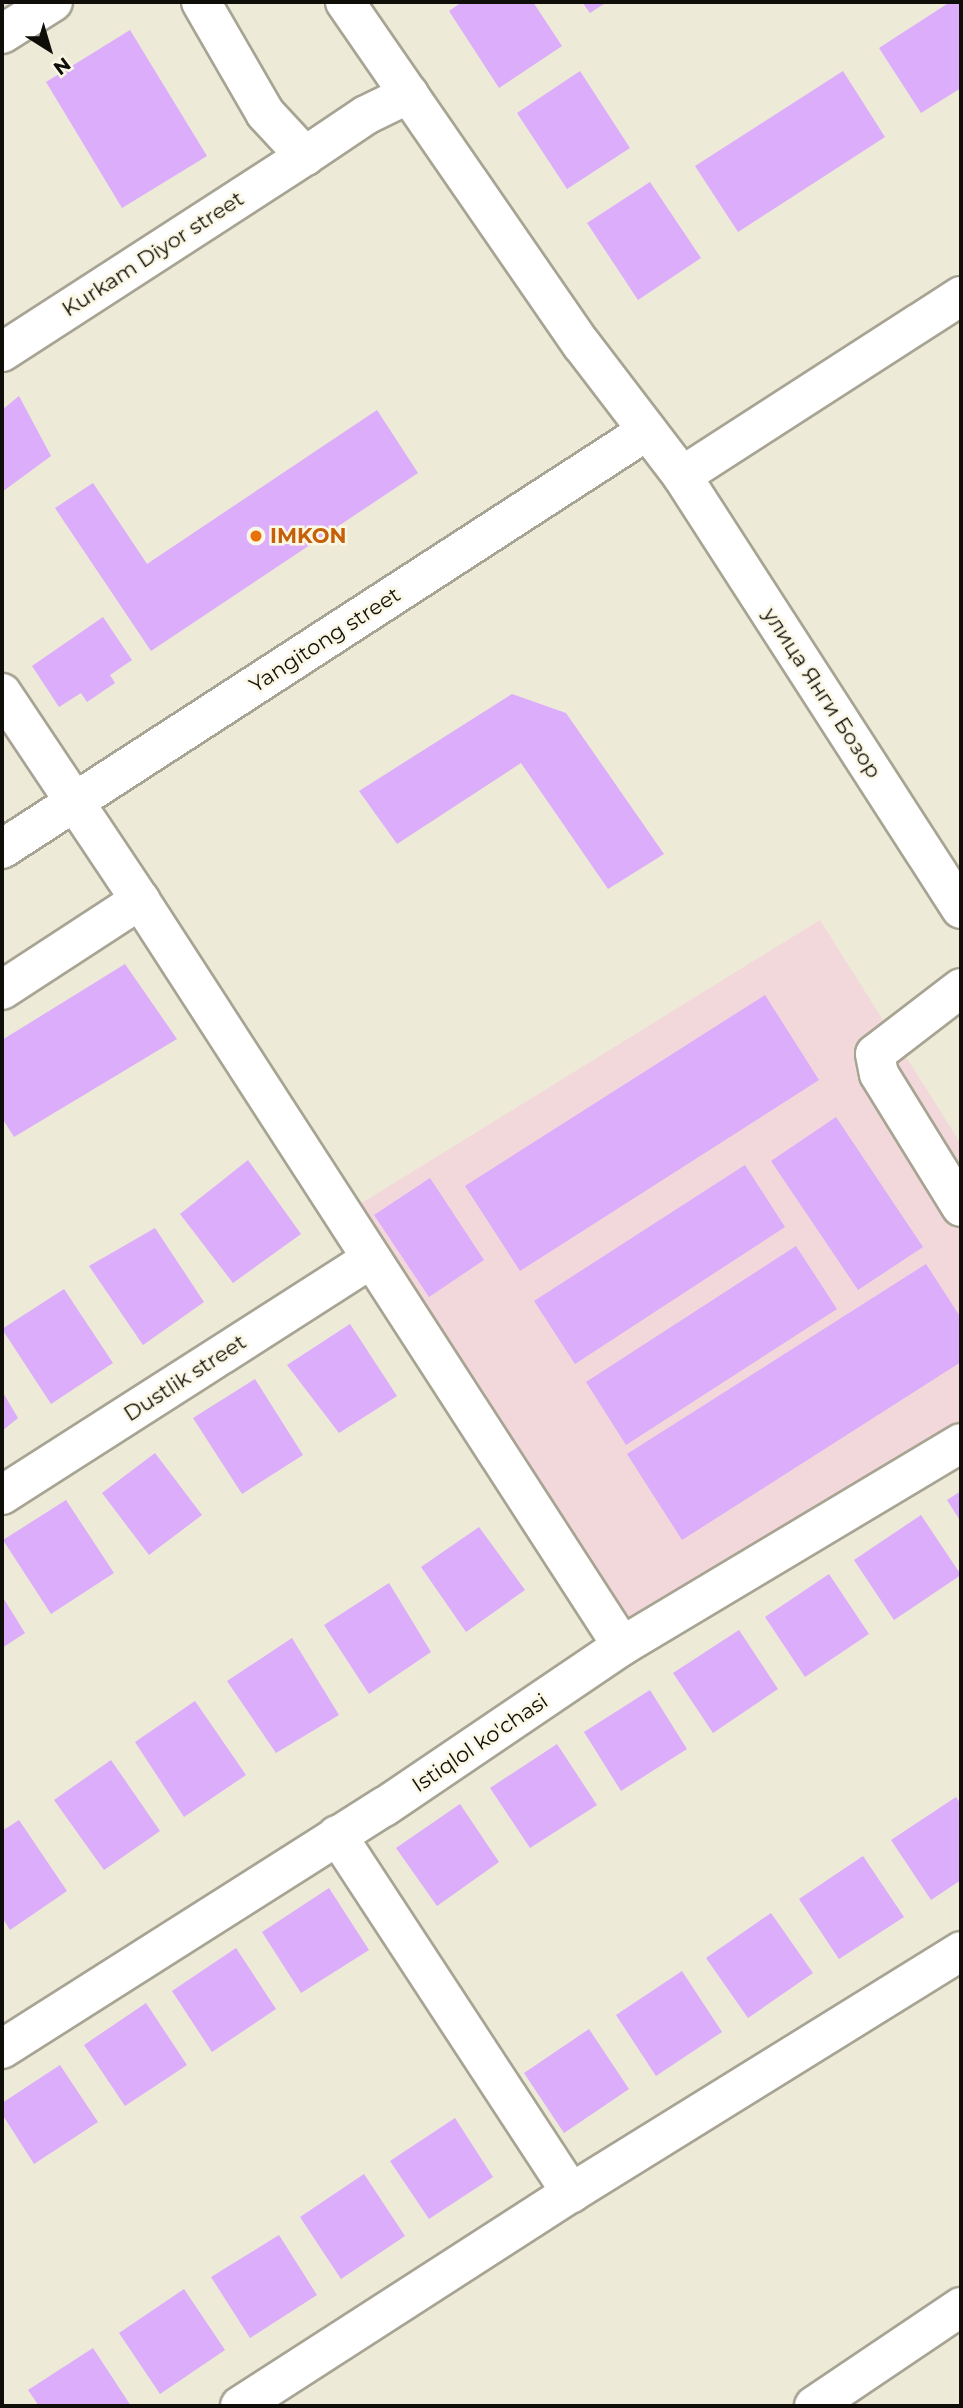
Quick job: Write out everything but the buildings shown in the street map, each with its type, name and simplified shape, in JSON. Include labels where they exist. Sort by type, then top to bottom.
[{"type":"street","points":[[2,34],[54,2]]},
{"type":"street","points":[[201,2],[265,113],[305,156]]},
{"type":"street","name":"улица Янги Бозор","points":[[345,2],[582,345],[682,477],[961,909]]},
{"type":"street","name":"Kurkam Diyor street","points":[[2,352],[366,115],[409,94]]},
{"type":"street","points":[[682,477],[961,296]]},
{"type":"street","name":"Yangitong street","points":[[2,849],[647,431]]},
{"type":"street","points":[[2,693],[76,801],[369,1260],[622,1646]]},
{"type":"street","points":[[2,990],[140,900]]},
{"type":"street","points":[[961,988],[875,1054],[879,1074],[961,1207]]},
{"type":"street","name":"Dustlik street","points":[[2,1495],[369,1260]]},
{"type":"street","name":"Istiqlol ko'chasi","points":[[2,2049],[337,1835],[622,1646],[961,1443]]},
{"type":"street","points":[[337,1835],[571,2193]]},
{"type":"street","points":[[240,2406],[571,2193],[961,1951]]},
{"type":"street","points":[[814,2406],[961,2307]]},
{"type":"shaded area","points":[[820,920],[961,1144],[961,1425],[624,1629],[352,1209]]},
{"type":"place","name":"IMKON","points":[[256,536]]}]
